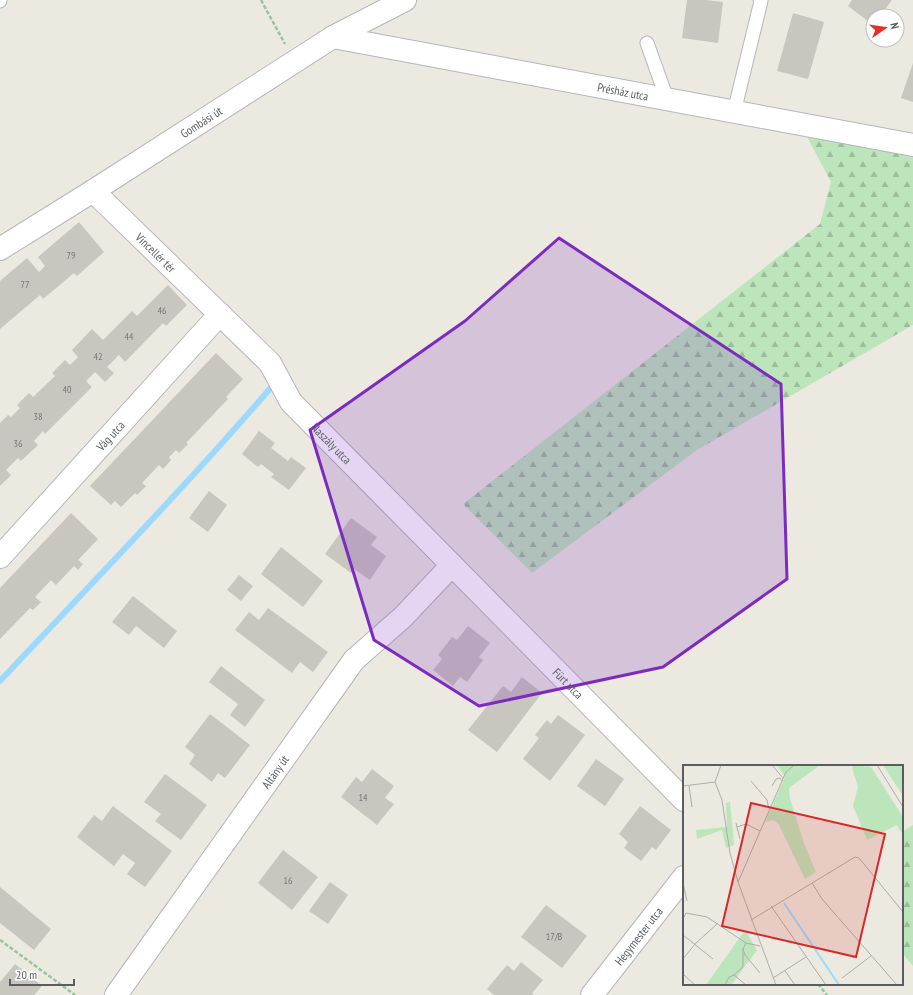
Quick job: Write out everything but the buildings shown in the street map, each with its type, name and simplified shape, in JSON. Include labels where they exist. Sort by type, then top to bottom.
[{"type":"street","name":"Gombási út","points":[[0,248],[93,191],[333,37],[405,0]]},
{"type":"street","name":"Présház utca","points":[[333,37],[913,146]]},
{"type":"street","name":"Vincellér tér","points":[[93,191],[220,314]]},
{"type":"street","name":"Vág utca","points":[[0,557],[220,314]]},
{"type":"street","name":"Naszály utca","points":[[220,314],[270,363],[291,402],[452,565]]},
{"type":"street","name":"Fürt utca","points":[[452,565],[683,799]]},
{"type":"street","name":"Altány út","points":[[116,995],[354,660],[403,617],[452,565]]},
{"type":"street","name":"Hegymester utca","points":[[592,995],[683,878]]},
{"type":"lane","points":[[734,112],[761,1],[760,0]]},
{"type":"lane","points":[[647,43],[666,100]]},
{"type":"lane","points":[[885,140],[913,133]]},
{"type":"path","points":[[261,0],[294,62]]},
{"type":"path","points":[[0,940],[75,995]]},
{"type":"path","points":[[819,985],[827,995]]},
{"type":"highlighted area","points":[[559,238],[781,384],[787,579],[663,667],[479,706],[374,640],[310,430],[465,321]]},
{"type":"green space","points":[[805,133],[913,154],[913,325],[697,450],[532,573],[463,504],[820,224],[831,182]]},
{"type":"green space","points":[[913,825],[913,966],[903,954],[903,831]]},
{"type":"waterway","points":[[0,681],[173,497],[274,384]]}]
